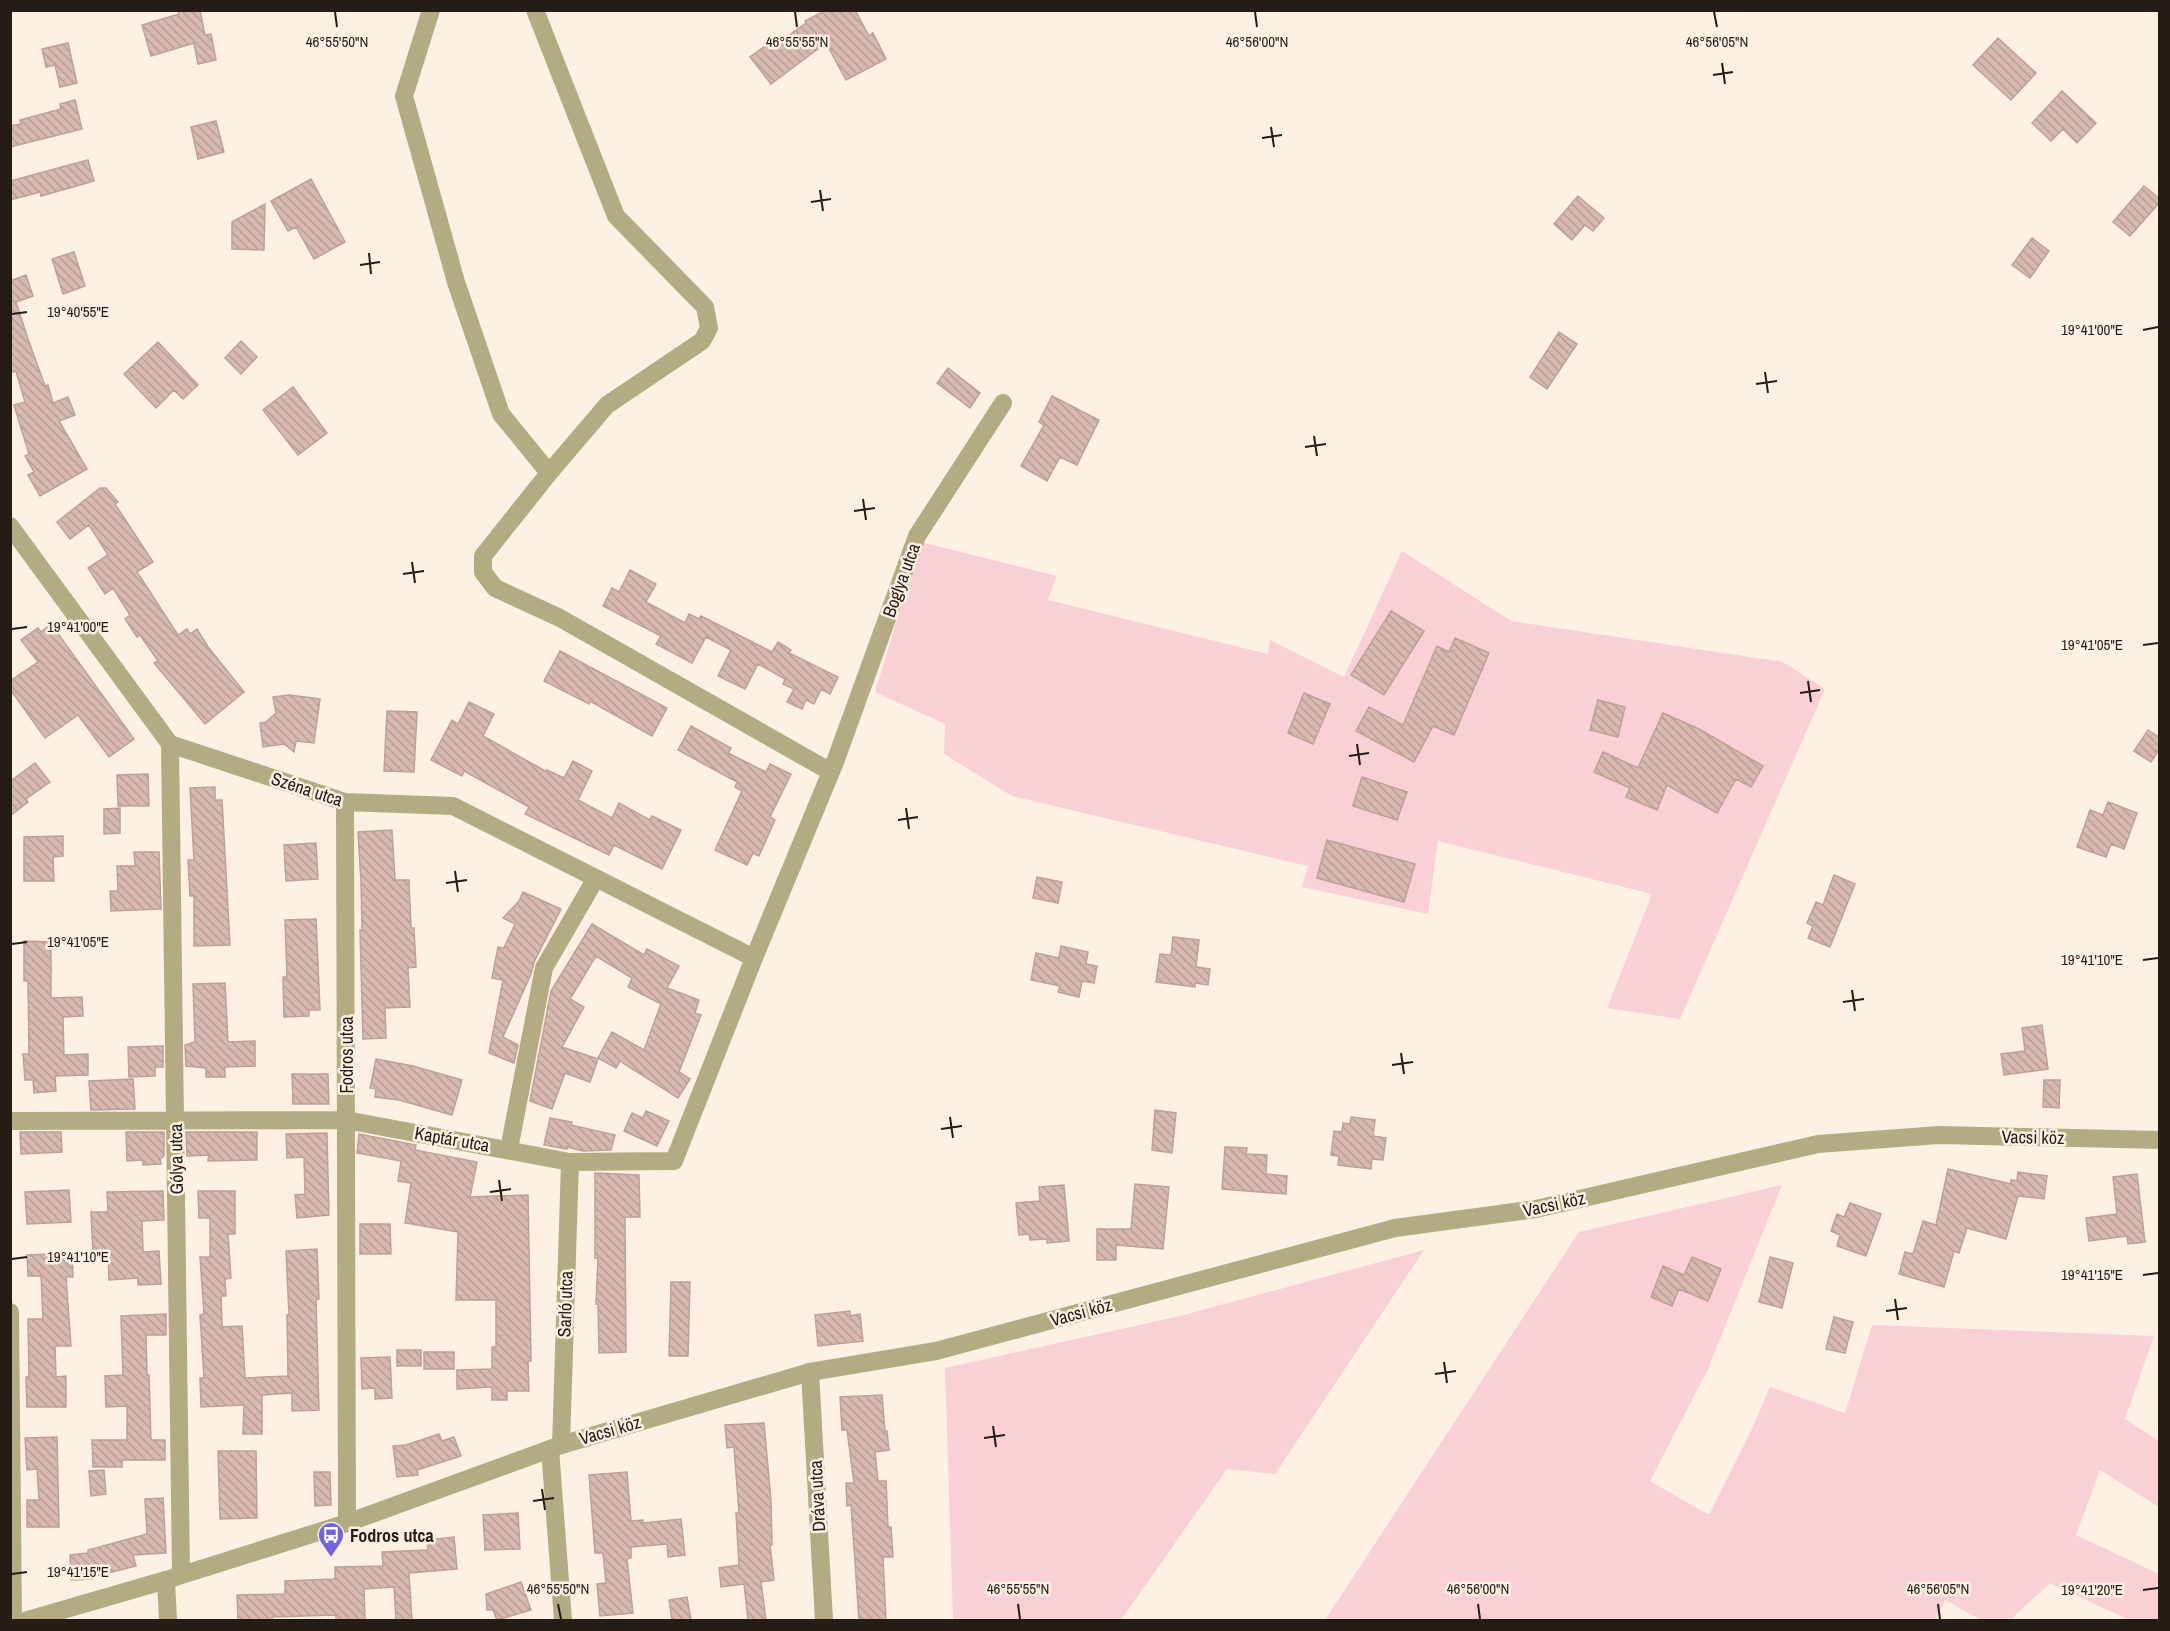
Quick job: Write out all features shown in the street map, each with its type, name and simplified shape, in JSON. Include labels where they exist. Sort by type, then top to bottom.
[{"type":"street","points":[[431,10],[404,96],[456,282],[501,414],[549,473]]},
{"type":"street","points":[[535,10],[615,216],[705,307],[709,328],[702,341],[607,405],[483,556],[483,572],[495,588],[560,618],[831,772]]},
{"type":"street","name":"Boglya utca","points":[[753,958],[831,772],[917,536],[1003,403]]},
{"type":"street","points":[[10,526],[170,744]]},
{"type":"street","name":"Széna utca","points":[[170,744],[345,802],[453,806],[753,958]]},
{"type":"street","name":"Gólya utca","points":[[168,1620],[174,1577],[176,1120],[170,744]]},
{"type":"street","name":"Fodros utca","points":[[345,802],[347,1523]]},
{"type":"street","points":[[508,1149],[544,968],[596,878]]},
{"type":"street","name":"Kaptár utca","points":[[10,1120],[346,1120],[570,1162],[674,1161],[753,958]]},
{"type":"street","name":"Vacsi köz","points":[[28,1620],[347,1523],[555,1447],[810,1372],[936,1351],[1395,1228],[1536,1209],[1818,1144],[1939,1135],[2160,1140]]},
{"type":"street","name":"Sarló utca","points":[[563,1620],[555,1447],[570,1162]]},
{"type":"street","points":[[10,1312],[13,1620]]},
{"type":"street","name":"Dráva utca","points":[[810,1372],[824,1620]]},
{"type":"shaded area","points":[[921,542],[1057,576],[1048,600],[1268,654],[1270,640],[1344,677],[1402,551],[1511,621],[1783,662],[1825,689],[1680,1019],[1607,1008],[1652,894],[1438,841],[1428,914],[1302,887],[1308,866],[1012,796],[944,754],[945,724],[875,692]]},
{"type":"shaded area","points":[[1782,1185],[1708,1369],[1650,1481],[1709,1515],[1770,1387],[1845,1413],[1872,1325],[2154,1336],[2125,1419],[2159,1441],[2159,1507],[2100,1470],[2076,1535],[2159,1574],[2159,1620],[2129,1620],[2050,1583],[2010,1620],[1981,1620],[1945,1600],[1935,1620],[1325,1620],[1579,1232]]},
{"type":"shaded area","points":[[1424,1250],[1275,1474],[1227,1469],[1121,1620],[953,1620],[945,1368],[1180,1316]]},
{"type":"building","points":[[178,10],[200,10],[205,35],[211,34],[216,60],[198,64],[194,43],[151,56],[142,25],[179,14]]},
{"type":"building","points":[[826,10],[855,10],[869,36],[873,33],[886,59],[846,80],[826,43],[771,84],[750,57],[768,44],[771,48],[806,23],[805,21]]},
{"type":"building","points":[[1998,38],[2036,73],[2011,100],[1973,65]]},
{"type":"building","points":[[68,43],[77,83],[60,87],[55,65],[46,67],[42,49]]},
{"type":"building","points":[[2062,91],[2096,123],[2077,143],[2063,129],[2051,141],[2032,123]]},
{"type":"building","points":[[75,100],[82,129],[10,147],[10,126],[21,124],[20,120],[61,109],[60,104]]},
{"type":"building","points":[[216,121],[224,152],[198,159],[191,127]]},
{"type":"building","points":[[88,160],[94,181],[41,196],[40,192],[10,200],[10,181]]},
{"type":"building","points":[[311,179],[345,242],[314,259],[296,227],[288,231],[271,201]]},
{"type":"building","points":[[2144,186],[2160,199],[2160,202],[2130,236],[2113,222]]},
{"type":"building","points":[[1578,196],[1604,218],[1593,231],[1585,225],[1572,240],[1554,224]]},
{"type":"building","points":[[265,204],[264,250],[232,249],[232,222]]},
{"type":"building","points":[[2032,238],[2049,251],[2030,278],[2012,265]]},
{"type":"building","points":[[74,252],[85,286],[63,294],[52,259]]},
{"type":"building","points":[[26,275],[33,296],[16,302],[53,403],[68,397],[75,415],[59,421],[87,469],[40,496],[28,475],[34,472],[25,456],[29,454],[14,405],[25,402],[16,371],[10,373],[10,281]]},
{"type":"building","points":[[1559,332],[1577,344],[1547,389],[1530,377]]},
{"type":"building","points":[[241,341],[257,357],[241,374],[225,358]]},
{"type":"building","points":[[158,342],[198,385],[183,399],[174,390],[156,408],[124,374]]},
{"type":"building","points":[[948,368],[980,393],[970,408],[937,383]]},
{"type":"building","points":[[293,387],[327,433],[298,455],[263,410]]},
{"type":"building","points":[[1052,396],[1099,420],[1077,465],[1060,457],[1047,481],[1021,466],[1044,425],[1039,422]]},
{"type":"building","points":[[100,488],[106,488],[118,502],[115,504],[153,562],[137,572],[178,635],[187,629],[190,634],[197,629],[208,647],[244,692],[205,724],[154,663],[158,661],[140,635],[137,637],[125,619],[130,615],[113,588],[105,594],[88,568],[108,555],[89,525],[70,539],[57,522]]},
{"type":"building","points":[[630,570],[656,584],[646,602],[685,623],[689,614],[699,619],[701,616],[772,652],[778,642],[791,650],[789,653],[838,677],[830,694],[821,689],[814,704],[806,700],[802,709],[787,702],[794,689],[783,684],[785,679],[758,664],[745,689],[718,676],[731,650],[706,637],[692,663],[656,644],[661,636],[603,606],[612,588],[619,592]]},
{"type":"building","points":[[1391,611],[1424,631],[1384,695],[1351,675]]},
{"type":"building","points":[[51,624],[134,739],[109,757],[78,715],[45,738],[10,689],[10,681],[38,662],[21,640],[38,628],[41,632]]},
{"type":"building","points":[[1455,638],[1489,653],[1454,735],[1433,726],[1414,762],[1356,731],[1369,707],[1403,725],[1437,646],[1449,652]]},
{"type":"building","points":[[560,651],[667,708],[652,736],[590,701],[589,704],[544,681]]},
{"type":"building","points":[[1304,693],[1330,704],[1313,744],[1288,733]]},
{"type":"building","points":[[289,695],[320,699],[314,743],[296,741],[294,752],[284,744],[263,747],[260,723],[266,722],[276,713],[273,697]]},
{"type":"building","points":[[1598,700],[1625,707],[1618,737],[1590,730]]},
{"type":"building","points":[[469,702],[494,714],[483,736],[547,772],[547,770],[564,778],[573,761],[592,771],[578,800],[612,818],[619,803],[650,820],[652,816],[681,830],[662,869],[614,845],[609,855],[525,814],[529,807],[464,771],[462,776],[431,760],[452,720],[458,724]]},
{"type":"building","points":[[387,711],[417,712],[414,772],[384,771]]},
{"type":"building","points":[[1663,713],[1699,729],[1763,766],[1751,787],[1736,779],[1717,813],[1667,785],[1657,810],[1626,797],[1630,788],[1594,772],[1603,752],[1638,768]]},
{"type":"building","points":[[691,726],[731,748],[728,753],[766,772],[770,764],[791,774],[770,817],[775,820],[759,856],[753,853],[747,865],[715,850],[742,791],[735,787],[737,782],[678,750]]},
{"type":"building","points":[[2148,730],[2160,738],[2160,748],[2151,762],[2134,751]]},
{"type":"building","points":[[35,763],[50,782],[26,799],[28,802],[10,816],[10,779],[12,780]]},
{"type":"building","points":[[148,774],[149,806],[118,806],[117,775]]},
{"type":"building","points":[[1362,777],[1407,792],[1397,820],[1353,806]]},
{"type":"building","points":[[215,787],[215,800],[222,800],[230,945],[194,946],[194,896],[190,896],[188,860],[194,860],[190,788]]},
{"type":"building","points":[[2108,802],[2137,813],[2124,849],[2111,844],[2106,857],[2077,847],[2090,810],[2103,815]]},
{"type":"building","points":[[120,808],[120,833],[104,834],[104,809]]},
{"type":"building","points":[[392,830],[395,880],[409,880],[411,928],[414,928],[416,967],[408,968],[410,1007],[385,1008],[386,1038],[363,1039],[358,832]]},
{"type":"building","points":[[63,836],[63,856],[53,857],[54,881],[24,881],[24,837]]},
{"type":"building","points":[[1327,840],[1415,864],[1404,902],[1317,878]]},
{"type":"building","points":[[316,843],[318,879],[286,881],[284,845]]},
{"type":"building","points":[[134,852],[159,852],[161,909],[111,911],[110,891],[118,891],[117,866],[135,866]]},
{"type":"building","points":[[1834,875],[1855,884],[1830,947],[1808,938],[1813,926],[1807,923],[1816,902],[1823,905]]},
{"type":"building","points":[[1037,877],[1062,882],[1058,903],[1033,898]]},
{"type":"building","points":[[523,892],[561,909],[534,962],[531,974],[503,1037],[518,1045],[514,1063],[489,1053],[503,980],[492,978],[498,947],[504,948],[515,924],[503,918],[519,901]]},
{"type":"building","points":[[316,919],[320,1010],[309,1010],[309,1016],[284,1017],[283,977],[287,977],[285,920]]},
{"type":"building","points":[[592,924],[644,955],[647,949],[679,966],[667,988],[699,1000],[695,1013],[701,1015],[679,1072],[690,1079],[678,1098],[620,1061],[616,1068],[598,1058],[612,1032],[644,1050],[661,1004],[628,987],[632,978],[596,956],[570,999],[584,1007],[562,1047],[598,1059],[590,1082],[565,1073],[552,1109],[530,1101],[551,991]]},
{"type":"building","points":[[1173,937],[1199,940],[1196,967],[1210,969],[1208,985],[1195,983],[1195,987],[1156,982],[1160,954],[1171,955]]},
{"type":"building","points":[[24,941],[51,942],[51,998],[82,997],[83,1016],[63,1017],[64,1055],[88,1054],[88,1075],[55,1076],[56,1091],[34,1093],[33,1080],[25,1080],[23,1054],[29,1054],[28,981],[24,981]]},
{"type":"building","points":[[1061,946],[1088,952],[1086,964],[1097,966],[1094,983],[1082,981],[1079,997],[1058,992],[1060,986],[1031,980],[1036,953],[1059,958]]},
{"type":"building","points":[[225,983],[228,1042],[255,1041],[255,1066],[225,1067],[225,1077],[206,1077],[206,1068],[186,1066],[185,1045],[195,1042],[193,984]]},
{"type":"building","points":[[2042,1025],[2048,1069],[2004,1075],[2001,1054],[2025,1051],[2022,1028]]},
{"type":"building","points":[[163,1046],[163,1067],[155,1067],[155,1076],[129,1077],[128,1047]]},
{"type":"building","points":[[376,1059],[413,1066],[462,1080],[452,1115],[399,1100],[375,1097],[376,1089],[370,1088]]},
{"type":"building","points":[[292,1074],[328,1074],[329,1104],[293,1104]]},
{"type":"building","points":[[133,1079],[135,1109],[91,1110],[89,1081]]},
{"type":"building","points":[[2044,1080],[2060,1080],[2059,1108],[2043,1107]]},
{"type":"building","points":[[1155,1110],[1176,1113],[1172,1153],[1152,1150]]},
{"type":"building","points":[[646,1111],[669,1121],[657,1146],[624,1131],[632,1113],[643,1118]]},
{"type":"building","points":[[1351,1117],[1375,1120],[1373,1136],[1386,1138],[1383,1160],[1372,1159],[1371,1169],[1338,1165],[1339,1156],[1331,1155],[1334,1131],[1342,1132],[1343,1123],[1350,1124]]},
{"type":"building","points":[[550,1118],[615,1135],[611,1150],[583,1151],[544,1145]]},
{"type":"building","points":[[20,1132],[61,1132],[62,1152],[21,1154]]},
{"type":"building","points":[[126,1132],[164,1132],[164,1156],[160,1159],[161,1164],[143,1165],[143,1160],[127,1161]]},
{"type":"building","points":[[186,1132],[257,1132],[257,1160],[208,1161],[209,1155],[187,1156]]},
{"type":"building","points":[[327,1133],[329,1215],[297,1218],[295,1195],[305,1194],[304,1157],[287,1158],[286,1134]]},
{"type":"building","points":[[359,1134],[416,1145],[415,1150],[477,1162],[470,1197],[528,1195],[531,1361],[528,1361],[529,1391],[507,1391],[507,1400],[492,1400],[492,1387],[457,1389],[457,1370],[492,1369],[492,1347],[496,1347],[496,1300],[456,1300],[458,1232],[405,1223],[411,1183],[398,1181],[401,1161],[357,1153]]},
{"type":"building","points":[[1225,1147],[1247,1148],[1246,1154],[1267,1155],[1266,1174],[1287,1176],[1286,1194],[1222,1189]]},
{"type":"building","points":[[1948,1169],[2011,1184],[2011,1180],[2017,1181],[2018,1172],[2047,1176],[2044,1199],[2018,1196],[2006,1239],[1967,1228],[1959,1253],[1954,1251],[1944,1287],[1899,1274],[1905,1252],[1913,1254],[1923,1221],[1936,1225]]},
{"type":"building","points":[[595,1173],[639,1175],[640,1217],[625,1217],[626,1352],[599,1353],[598,1304],[596,1304],[598,1258],[595,1258]]},
{"type":"building","points":[[2137,1174],[2145,1242],[2128,1244],[2127,1236],[2089,1241],[2086,1218],[2117,1214],[2113,1177]]},
{"type":"building","points":[[1135,1184],[1169,1187],[1163,1249],[1116,1245],[1116,1260],[1097,1260],[1097,1229],[1131,1229]]},
{"type":"building","points":[[1064,1185],[1069,1241],[1047,1243],[1047,1239],[1030,1240],[1029,1234],[1019,1235],[1016,1203],[1040,1201],[1039,1187]]},
{"type":"building","points":[[69,1190],[71,1222],[27,1224],[25,1192]]},
{"type":"building","points":[[163,1191],[164,1220],[142,1221],[143,1252],[159,1251],[161,1284],[138,1285],[138,1278],[109,1280],[108,1253],[93,1253],[91,1212],[108,1212],[107,1192]]},
{"type":"building","points":[[198,1191],[235,1191],[235,1234],[228,1234],[231,1278],[225,1279],[226,1296],[221,1296],[222,1327],[242,1326],[245,1378],[288,1376],[287,1315],[289,1315],[286,1251],[317,1249],[319,1410],[292,1411],[292,1393],[262,1395],[262,1434],[243,1434],[244,1405],[201,1407],[200,1378],[204,1378],[200,1315],[204,1314],[200,1257],[210,1257],[210,1218],[199,1218]]},
{"type":"building","points":[[1850,1203],[1881,1214],[1866,1256],[1837,1246],[1840,1235],[1831,1231],[1837,1214],[1844,1217]]},
{"type":"building","points":[[360,1224],[390,1224],[391,1254],[360,1254]]},
{"type":"building","points":[[72,1253],[73,1277],[66,1277],[71,1346],[55,1346],[56,1377],[66,1376],[66,1407],[27,1407],[28,1319],[43,1319],[41,1276],[28,1276],[27,1255]]},
{"type":"building","points":[[1692,1257],[1721,1269],[1708,1301],[1679,1289],[1672,1306],[1651,1297],[1663,1266],[1684,1275]]},
{"type":"building","points":[[1770,1257],[1793,1263],[1782,1308],[1759,1302]]},
{"type":"building","points":[[671,1282],[690,1282],[688,1356],[669,1356]]},
{"type":"building","points":[[850,1311],[850,1316],[860,1314],[863,1341],[818,1346],[815,1315]]},
{"type":"building","points":[[166,1314],[166,1335],[146,1335],[151,1440],[165,1440],[165,1460],[122,1460],[122,1467],[93,1467],[92,1440],[127,1440],[127,1406],[106,1407],[105,1376],[123,1375],[121,1316]]},
{"type":"building","points":[[1834,1317],[1853,1322],[1845,1353],[1826,1349]]},
{"type":"building","points":[[397,1350],[421,1350],[421,1366],[397,1366]]},
{"type":"building","points":[[424,1352],[454,1352],[454,1369],[424,1369]]},
{"type":"building","points":[[390,1357],[392,1398],[375,1399],[375,1388],[362,1389],[361,1358]]},
{"type":"building","points":[[882,1395],[889,1450],[875,1452],[878,1481],[886,1481],[888,1527],[891,1527],[893,1557],[883,1557],[886,1620],[859,1620],[851,1505],[847,1506],[846,1483],[854,1483],[847,1430],[842,1430],[840,1397]]},
{"type":"building","points":[[764,1423],[771,1501],[772,1545],[770,1545],[774,1580],[761,1582],[766,1620],[748,1620],[744,1584],[721,1587],[719,1568],[739,1565],[736,1513],[739,1513],[734,1447],[727,1448],[725,1425]]},
{"type":"building","points":[[439,1434],[442,1441],[454,1437],[461,1456],[417,1470],[418,1475],[397,1477],[393,1446],[406,1445]]},
{"type":"building","points":[[57,1437],[59,1527],[27,1527],[27,1500],[39,1500],[37,1469],[27,1470],[25,1438]]},
{"type":"building","points":[[218,1451],[256,1451],[257,1518],[220,1519]]},
{"type":"building","points":[[104,1470],[106,1494],[91,1496],[89,1471]]},
{"type":"building","points":[[314,1472],[330,1472],[331,1505],[315,1506]]},
{"type":"building","points":[[627,1472],[631,1521],[643,1520],[643,1523],[681,1519],[685,1555],[668,1557],[667,1544],[631,1547],[631,1558],[627,1559],[633,1613],[600,1616],[597,1584],[606,1583],[603,1553],[595,1553],[589,1475]]},
{"type":"building","points":[[163,1498],[166,1553],[133,1555],[136,1566],[92,1577],[92,1579],[71,1580],[70,1555],[88,1553],[88,1550],[147,1534],[145,1499]]},
{"type":"building","points":[[518,1513],[520,1549],[485,1550],[483,1515]]},
{"type":"building","points":[[454,1537],[457,1569],[409,1573],[412,1620],[396,1620],[394,1587],[364,1589],[365,1620],[336,1620],[336,1615],[238,1620],[237,1595],[285,1594],[285,1581],[335,1579],[335,1567],[383,1566],[382,1552],[428,1550],[427,1540]]},
{"type":"building","points":[[521,1582],[531,1610],[497,1620],[493,1610],[487,1610],[486,1594]]},
{"type":"building","points":[[687,1597],[691,1620],[672,1620],[669,1600]]},
{"type":"place","name":"Fodros utca","points":[[331,1558]]}]
